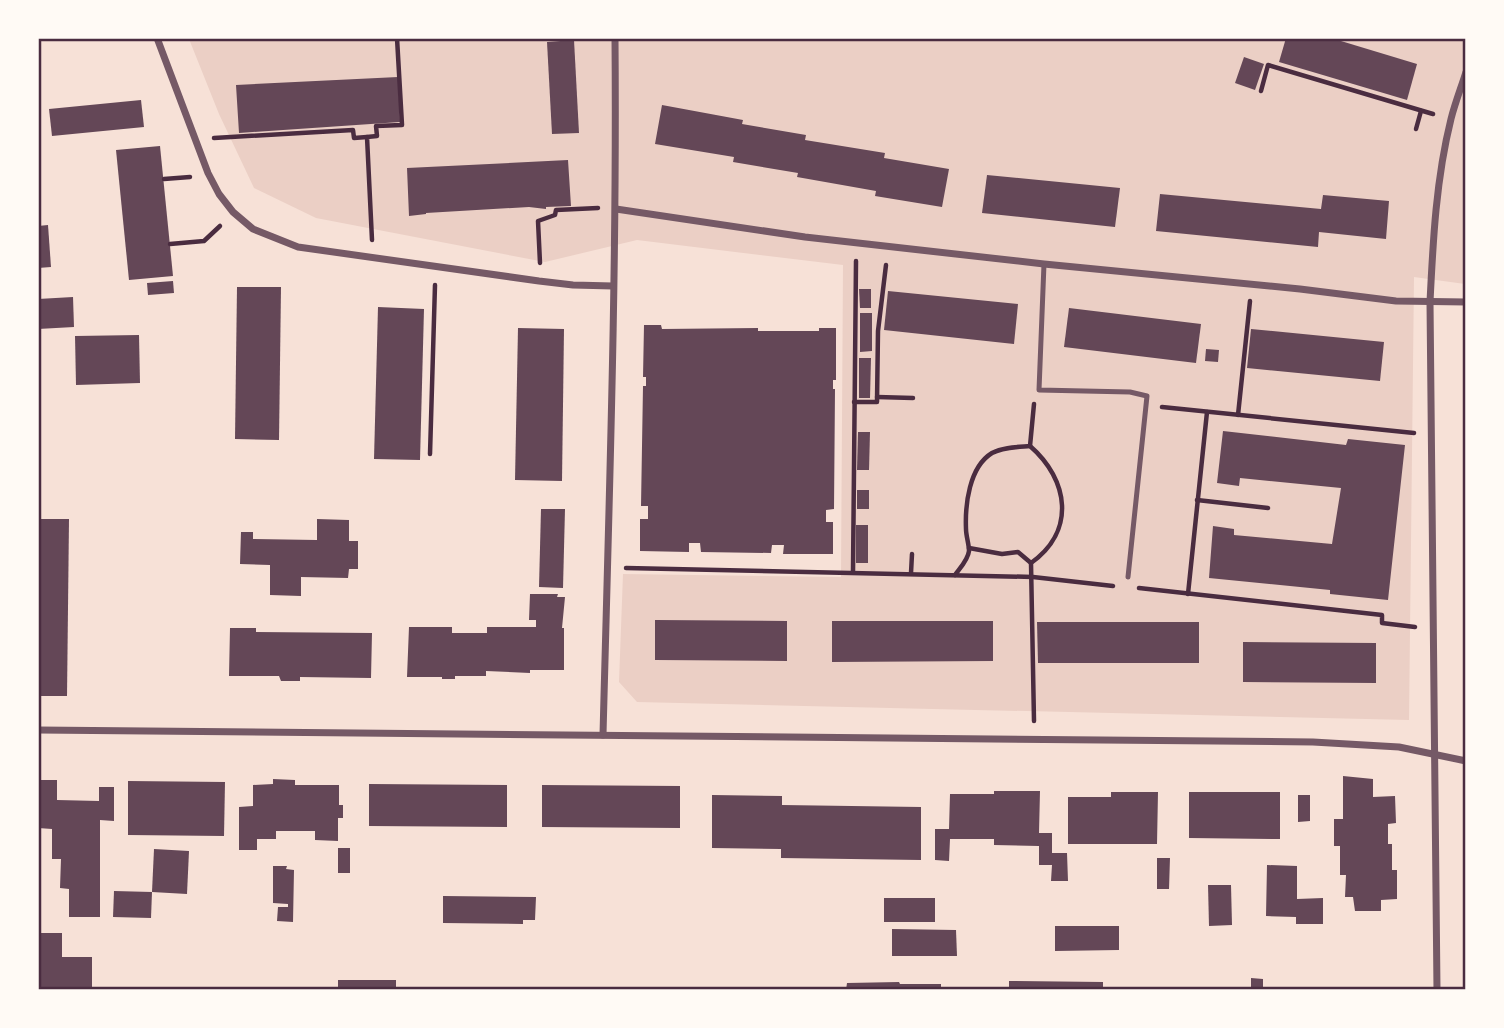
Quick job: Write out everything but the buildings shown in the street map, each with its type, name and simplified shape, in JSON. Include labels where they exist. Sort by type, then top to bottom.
[{"type":"street","points":[[157,38],[208,173],[233,212],[253,229],[298,247],[539,281],[613,286]]},
{"type":"street","points":[[603,735],[616,209],[615,38]]},
{"type":"street","points":[[1437,989],[1430,302],[1439,181],[1451,119],[1465,72]]},
{"type":"street","points":[[616,209],[888,247],[1396,301],[1465,302]]},
{"type":"street","points":[[38,730],[1313,742],[1399,747],[1465,761]]},
{"type":"lane","points":[[1044,264],[1039,390],[1130,392],[1147,396],[1128,577]]},
{"type":"path","points":[[194,139],[353,131],[354,138],[377,136],[376,126],[401,124],[397,38]]},
{"type":"path","points":[[1261,91],[1268,65],[1451,119]]},
{"type":"path","points":[[1416,129],[1421,111]]},
{"type":"path","points":[[367,137],[372,258]]},
{"type":"path","points":[[164,179],[208,173]]},
{"type":"path","points":[[539,281],[541,257],[538,221],[555,215],[556,210],[616,209]]},
{"type":"path","points":[[170,244],[204,241],[233,212]]},
{"type":"path","points":[[853,572],[857,243]]},
{"type":"path","points":[[854,402],[877,402],[878,331],[888,247]]},
{"type":"path","points":[[430,454],[435,267]]},
{"type":"path","points":[[1238,415],[1252,285]]},
{"type":"path","points":[[877,397],[913,398]]},
{"type":"path","points":[[1030,446],[1034,425],[1034,401]]},
{"type":"path","points":[[1147,406],[1431,434]]},
{"type":"path","points":[[1188,594],[1207,412]]},
{"type":"path","points":[[955,575],[968,555],[966,513],[973,478],[992,453],[1030,446],[1054,476],[1063,500],[1063,512],[1055,538],[1049,548],[1031,563]]},
{"type":"path","points":[[1197,500],[1268,508]]},
{"type":"path","points":[[969,548],[1002,554],[1018,552],[1031,563],[1034,739]]},
{"type":"path","points":[[911,573],[912,554]]},
{"type":"path","points":[[607,568],[1033,577],[1114,586]]},
{"type":"path","points":[[1127,587],[1382,615],[1382,623],[1412,627],[1434,626]]},
{"type":"shaded area","points":[[189,39],[1465,39],[1465,284],[1414,277],[1409,720],[637,702],[619,682],[623,574],[841,577],[843,265],[637,240],[545,262],[316,218],[254,188],[219,114]]}]
